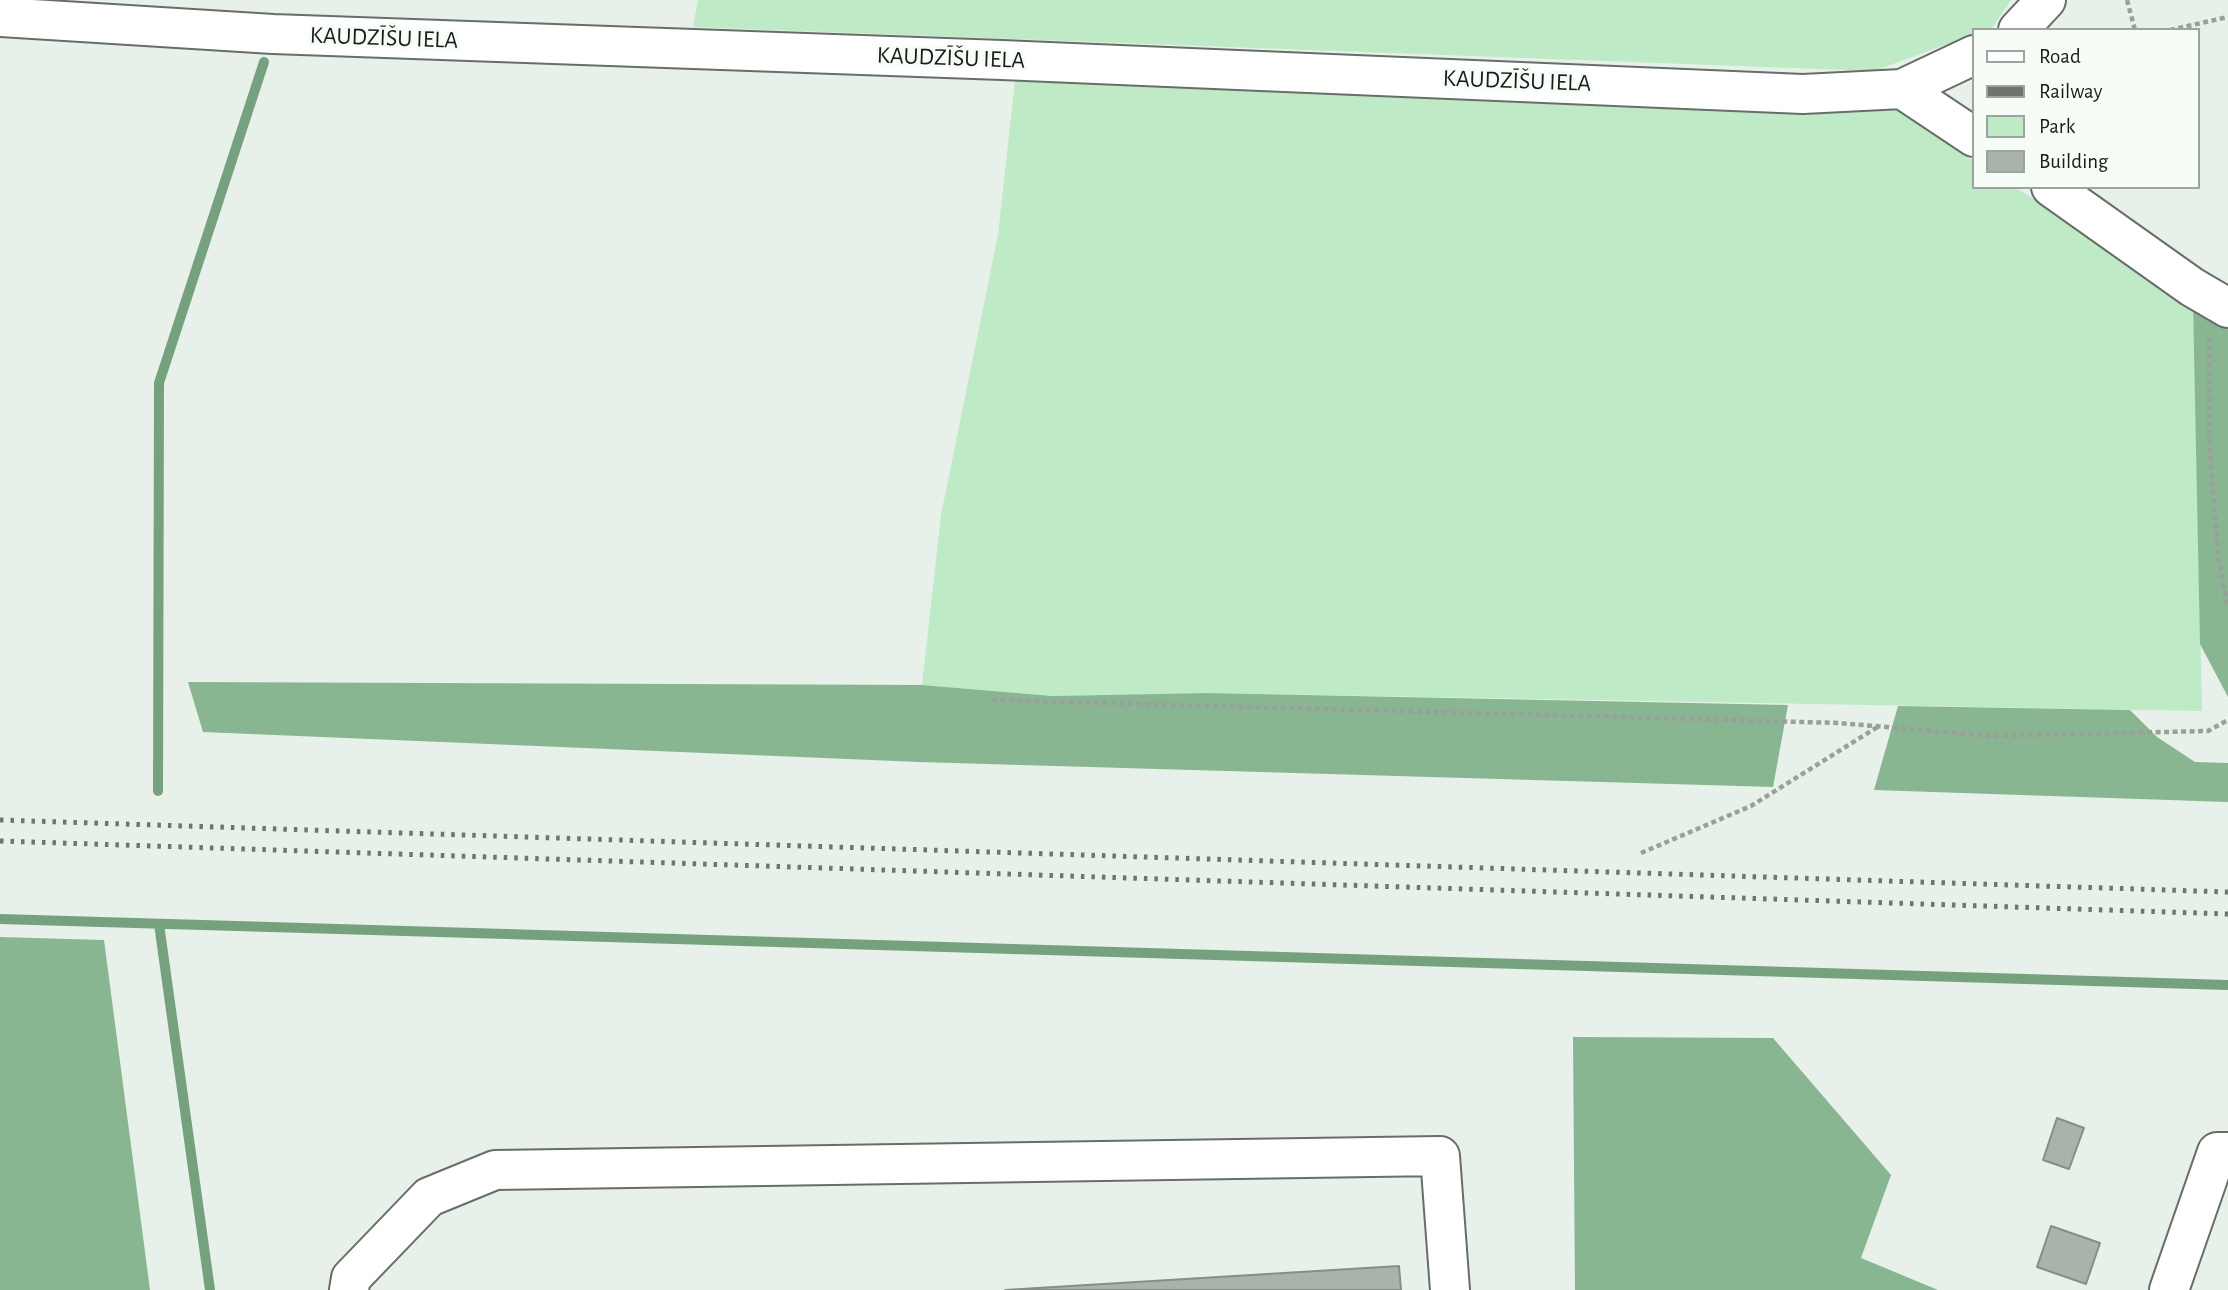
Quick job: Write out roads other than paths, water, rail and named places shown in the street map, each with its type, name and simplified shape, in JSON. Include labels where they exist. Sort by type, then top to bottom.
[{"type":"street","points":[[2020,28],[2046,0]]},
{"type":"street","name":"KAUDZĪŠU IELA","points":[[0,17],[273,34],[1016,60],[1775,92],[1902,89]]},
{"type":"street","points":[[1902,89],[1972,56]]},
{"type":"street","points":[[1902,89],[1972,136]]},
{"type":"street","points":[[2054,189],[2218,302]]},
{"type":"street","points":[[2169,1290],[2217,1152],[2228,1152]]},
{"type":"street","points":[[349,1290],[351,1278],[429,1197],[495,1170],[1440,1156],[1450,1290]]},
{"type":"waterway","points":[[158,791],[159,383],[264,62]]},
{"type":"waterway","points":[[0,919],[2228,985]]},
{"type":"waterway","points":[[159,924],[210,1290]]},
{"type":"railway","points":[[0,820],[2228,892]]},
{"type":"railway","points":[[0,841],[2228,914]]}]
